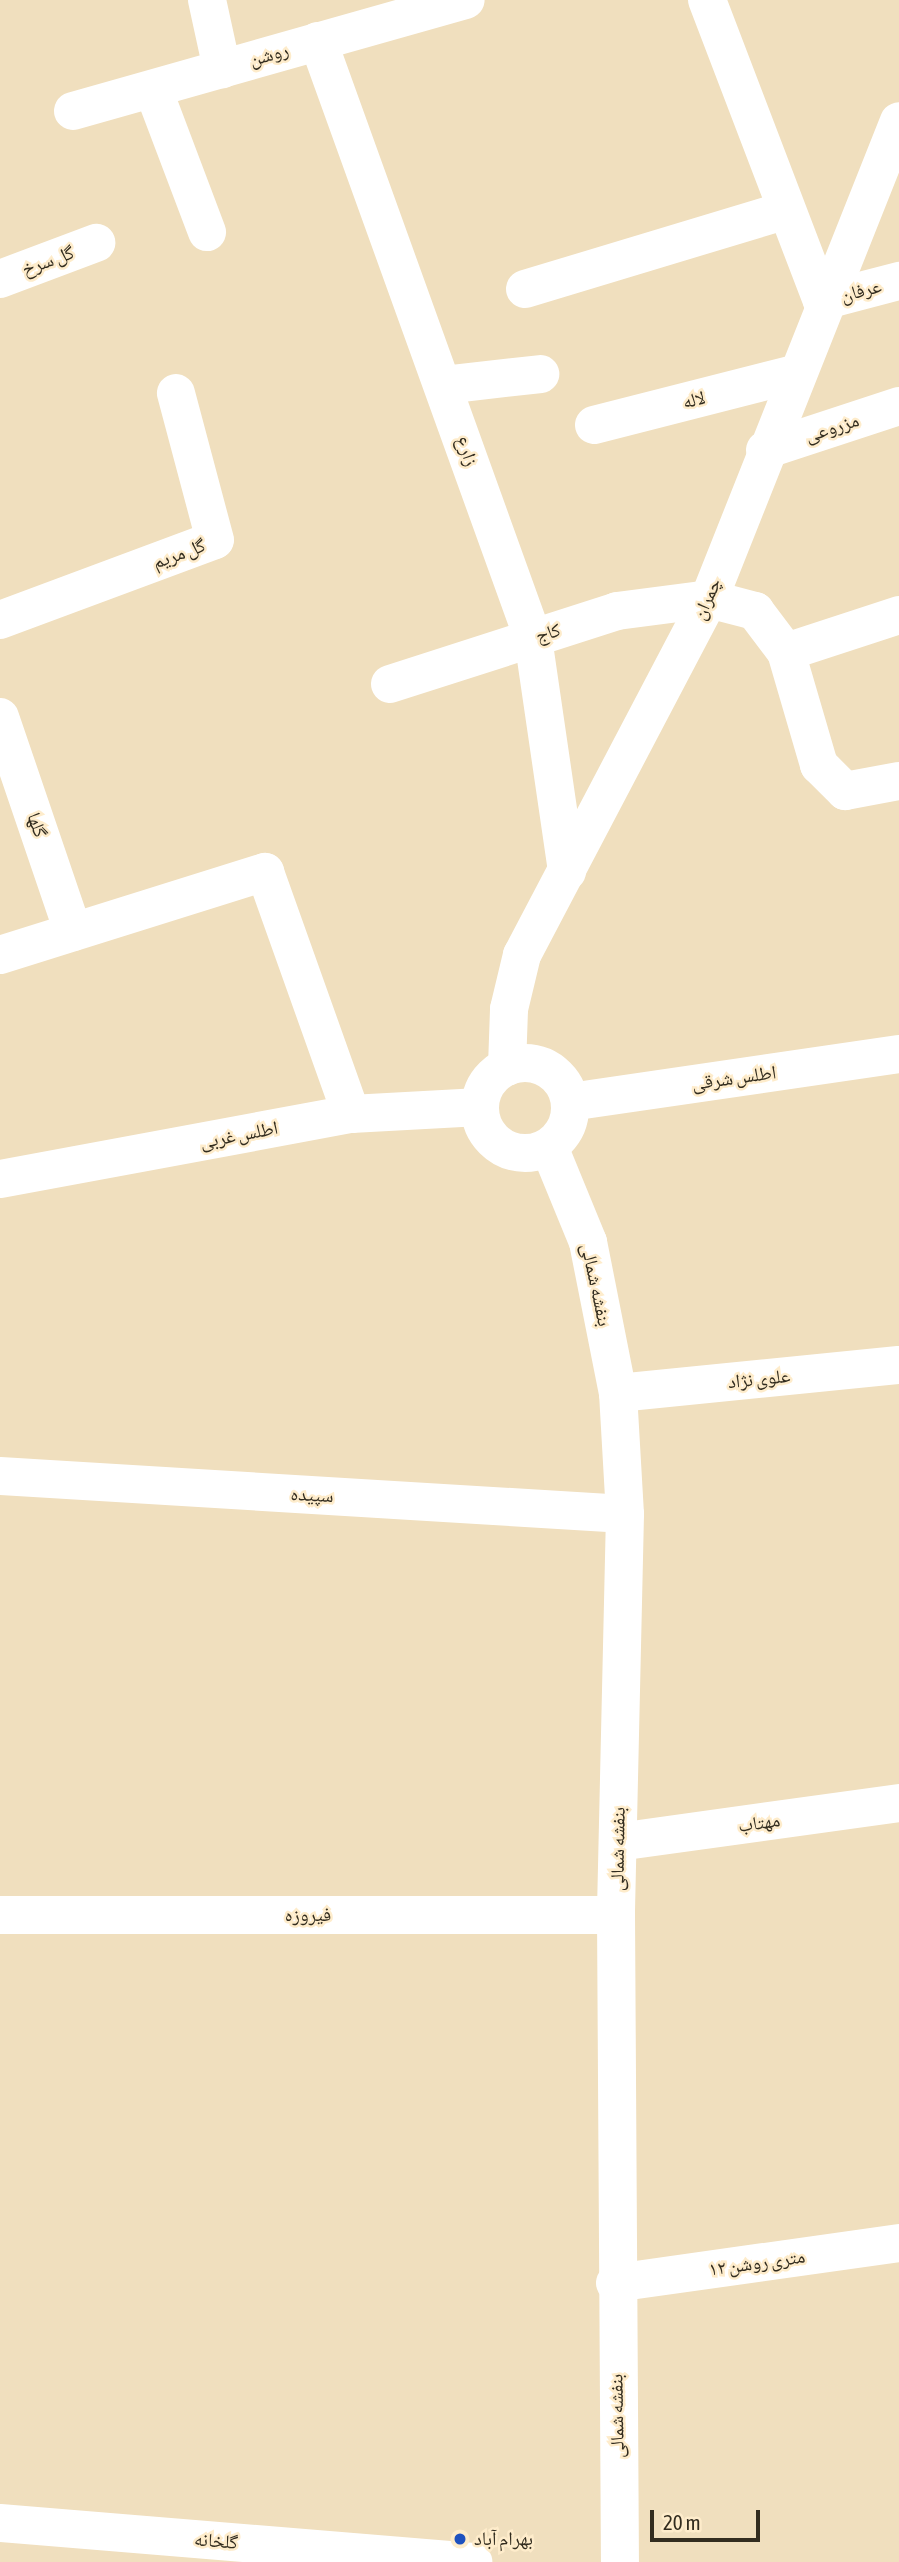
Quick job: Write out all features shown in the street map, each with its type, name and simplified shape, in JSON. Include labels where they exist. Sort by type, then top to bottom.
[{"type":"street","points":[[207,0],[222,69]]},
{"type":"street","name":"روشن","points":[[73,111],[466,0]]},
{"type":"street","points":[[707,0],[785,211],[822,301]]},
{"type":"street","name":"زارع","points":[[318,41],[533,638],[567,872]]},
{"type":"street","points":[[153,89],[207,232]]},
{"type":"street","name":"چمران","points":[[506,1067],[509,1009],[522,955],[709,599],[822,301],[899,121]]},
{"type":"street","points":[[525,289],[785,211]]},
{"type":"street","name":"گل سرخ","points":[[0,279],[96,243]]},
{"type":"street","name":"عرفان","points":[[822,301],[899,281]]},
{"type":"street","points":[[444,386],[540,374]]},
{"type":"street","name":"لاله","points":[[594,425],[794,374]]},
{"type":"street","name":"گل مریم","points":[[0,620],[215,540],[176,393]]},
{"type":"street","name":"مزروعی","points":[[765,450],[899,406]]},
{"type":"street","points":[[709,599],[755,611],[786,652],[819,765],[845,791],[899,781]]},
{"type":"street","name":"کاج","points":[[390,684],[617,611],[709,599]]},
{"type":"street","points":[[786,652],[899,615]]},
{"type":"street","name":"گلها","points":[[0,717],[73,932]]},
{"type":"street","points":[[0,955],[265,872],[351,1114]]},
{"type":"street","name":"اطلس شرقی","points":[[570,1102],[899,1054]]},
{"type":"street","points":[[506,1067],[547,1069],[570,1102],[566,1127],[549,1147],[523,1154],[497,1144],[480,1108],[487,1084],[506,1067]]},
{"type":"street","name":"اطلس غربی","points":[[0,1179],[351,1114],[480,1108]]},
{"type":"street","name":"بنفشه شمالی","points":[[549,1147],[588,1242],[618,1393],[625,1514],[616,1915],[615,2283],[620,2562]]},
{"type":"street","name":"علوی نژاد","points":[[618,1393],[899,1366]]},
{"type":"street","name":"سپیده","points":[[0,1476],[625,1514]]},
{"type":"street","name":"مهتاب","points":[[618,1842],[899,1803]]},
{"type":"street","name":"فیروزه","points":[[0,1915],[616,1915]]},
{"type":"street","name":"۱۲ متری روشن","points":[[615,2283],[899,2243]]},
{"type":"street","name":"گلخانه","points":[[0,2523],[473,2562]]},
{"type":"place","name":"بهرام آباد","points":[[460,2539]]}]
